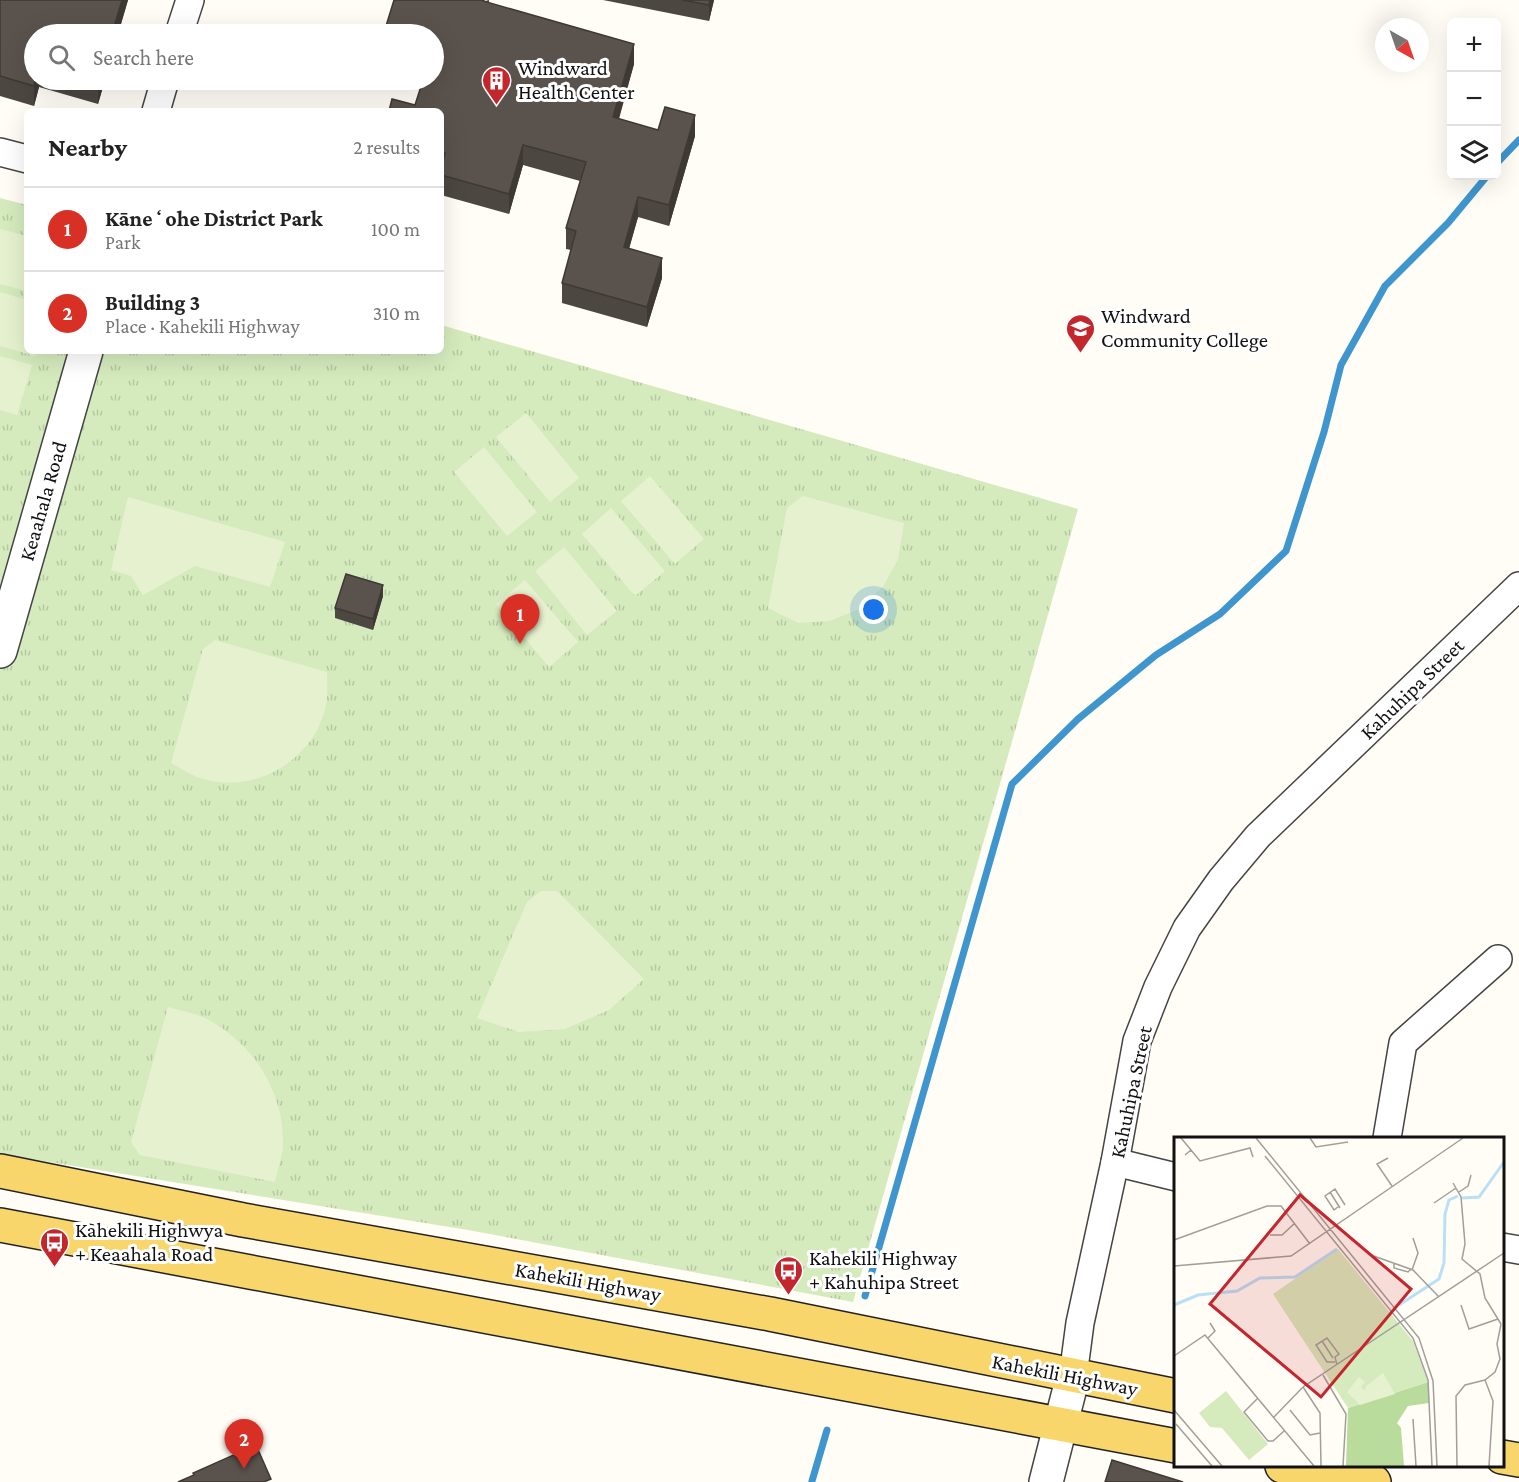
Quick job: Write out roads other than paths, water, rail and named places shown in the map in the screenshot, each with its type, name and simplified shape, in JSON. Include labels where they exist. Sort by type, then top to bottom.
[{"type":"main road","name":"Kahekili Highway","points":[[0,1171],[243,1220],[770,1314],[1174,1396]]},
{"type":"main road","points":[[0,1225],[1174,1446]]},
{"type":"main road","points":[[1504,1457],[1519,1460]]},
{"type":"main road","points":[[1288,1467],[1374,1482]]},
{"type":"street","points":[[182,24],[190,0]]},
{"type":"street","points":[[157,108],[162,90]]},
{"type":"street","points":[[0,152],[24,158]]},
{"type":"street","name":"Keaahala Road","points":[[0,651],[85,354]]},
{"type":"street","name":"Kahuhipa Street","points":[[1046,1482],[1073,1376],[1080,1323],[1115,1162],[1137,1041],[1158,987],[1187,928],[1221,880],[1258,836],[1519,586]]},
{"type":"street","points":[[1387,1137],[1403,1043],[1498,959]]},
{"type":"street","points":[[1115,1162],[1174,1177]]},
{"type":"street","points":[[1504,1247],[1519,1250]]},
{"type":"waterway","points":[[1501,159],[1519,140]]},
{"type":"waterway","points":[[865,1296],[1012,784],[1078,719],[1156,655],[1220,614],[1286,551],[1324,432],[1341,365],[1385,286],[1448,223],[1484,180]]},
{"type":"waterway","points":[[812,1481],[827,1430]]},
{"type":"place","name":"Windward Health Center","points":[[497,106]]},
{"type":"place","name":"Windward Community College","points":[[1080,354]]},
{"type":"place","name":"Kāneʻohe District Park","points":[[520,644]]},
{"type":"place","name":"Kahekili Highwya + Keaahala Road","points":[[54,1268]]},
{"type":"place","name":"Kahekili Highway + Kahuhipa Street","points":[[788,1296]]},
{"type":"place","name":"Building 3","points":[[244,1469]]}]
